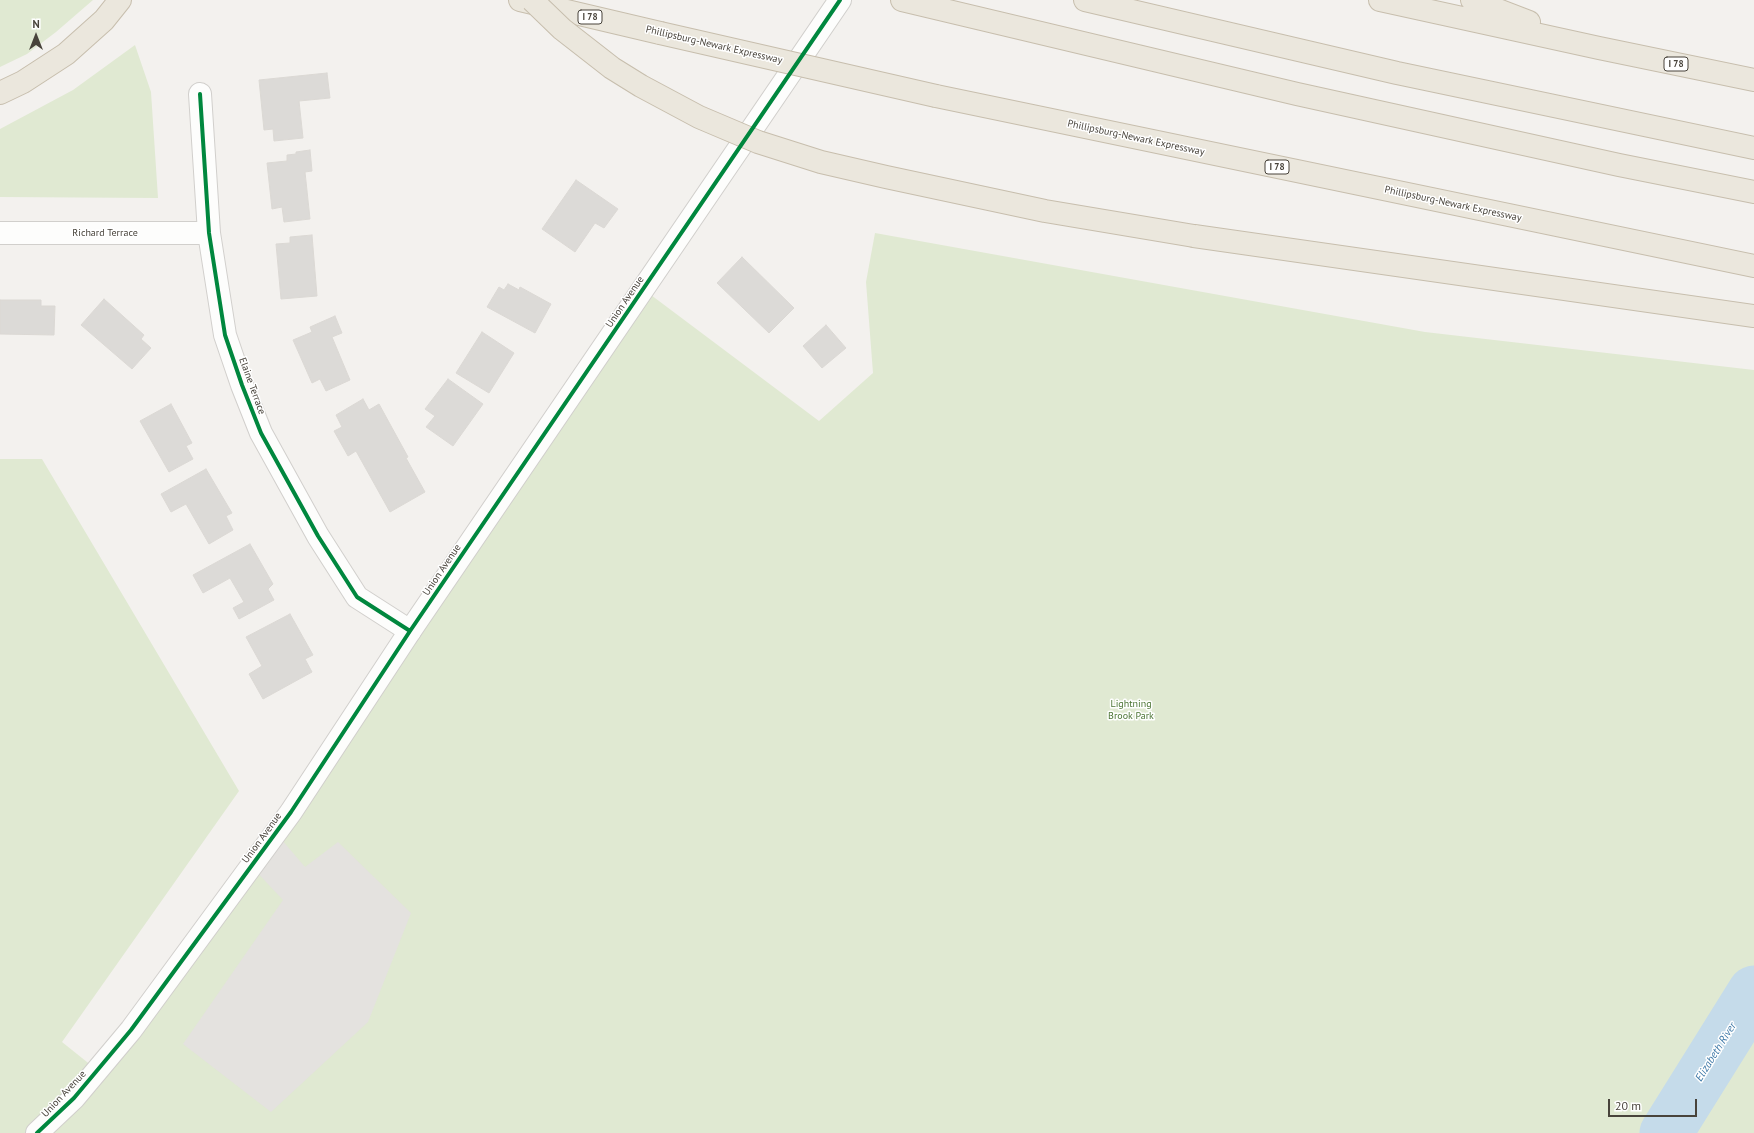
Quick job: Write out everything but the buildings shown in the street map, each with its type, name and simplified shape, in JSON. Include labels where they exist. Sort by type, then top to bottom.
[{"type":"highway","points":[[0,93],[23,82],[66,54],[104,20],[120,0]]},
{"type":"highway","name":"Phillipsburg-Newark Expressway","points":[[520,0],[936,96],[1754,266]]},
{"type":"highway","points":[[532,0],[562,29],[612,68],[641,86],[698,117],[727,130],[758,142],[821,162],[1045,210],[1194,236],[1754,316]]},
{"type":"highway","points":[[902,0],[1297,94],[1619,165],[1754,192]]},
{"type":"highway","points":[[1085,0],[1397,73],[1754,148]]},
{"type":"highway","name":"I 78","points":[[1380,0],[1754,80]]},
{"type":"highway","points":[[1472,0],[1599,48]]},
{"type":"street","name":"Union Avenue","points":[[37,1133],[74,1098],[131,1030],[291,812],[410,631],[840,0]]},
{"type":"street","name":"Elaine Terrace","points":[[200,94],[209,233],[225,335],[242,385],[261,432],[318,536],[357,597],[410,631]]},
{"type":"street","name":"Richard Terrace","points":[[0,232],[209,233]]},
{"type":"green space","points":[[0,0],[93,0],[56,32],[27,54],[0,67]]},
{"type":"green space","points":[[135,45],[151,92],[158,198],[0,197],[0,129],[73,90]]},
{"type":"green space","name":"Lightning Brook Park","points":[[875,233],[1425,332],[1754,370],[1754,1133],[0,1133],[0,459],[42,459],[239,791],[62,1042],[97,1070],[232,892],[643,289],[819,421],[873,373],[866,282]]},
{"type":"shaded area","points":[[276,833],[305,867],[338,842],[411,913],[368,1022],[271,1112],[183,1044],[283,900],[251,866]]},
{"type":"waterway","name":"Elizabeth River","points":[[1666,1133],[1754,992]]},
{"type":"cycle path","points":[[37,1133],[74,1098],[131,1030],[291,812],[410,631],[840,0]]},
{"type":"cycle path","points":[[200,94],[209,233],[225,335],[242,385],[261,433],[318,536],[357,597],[410,631]]}]
